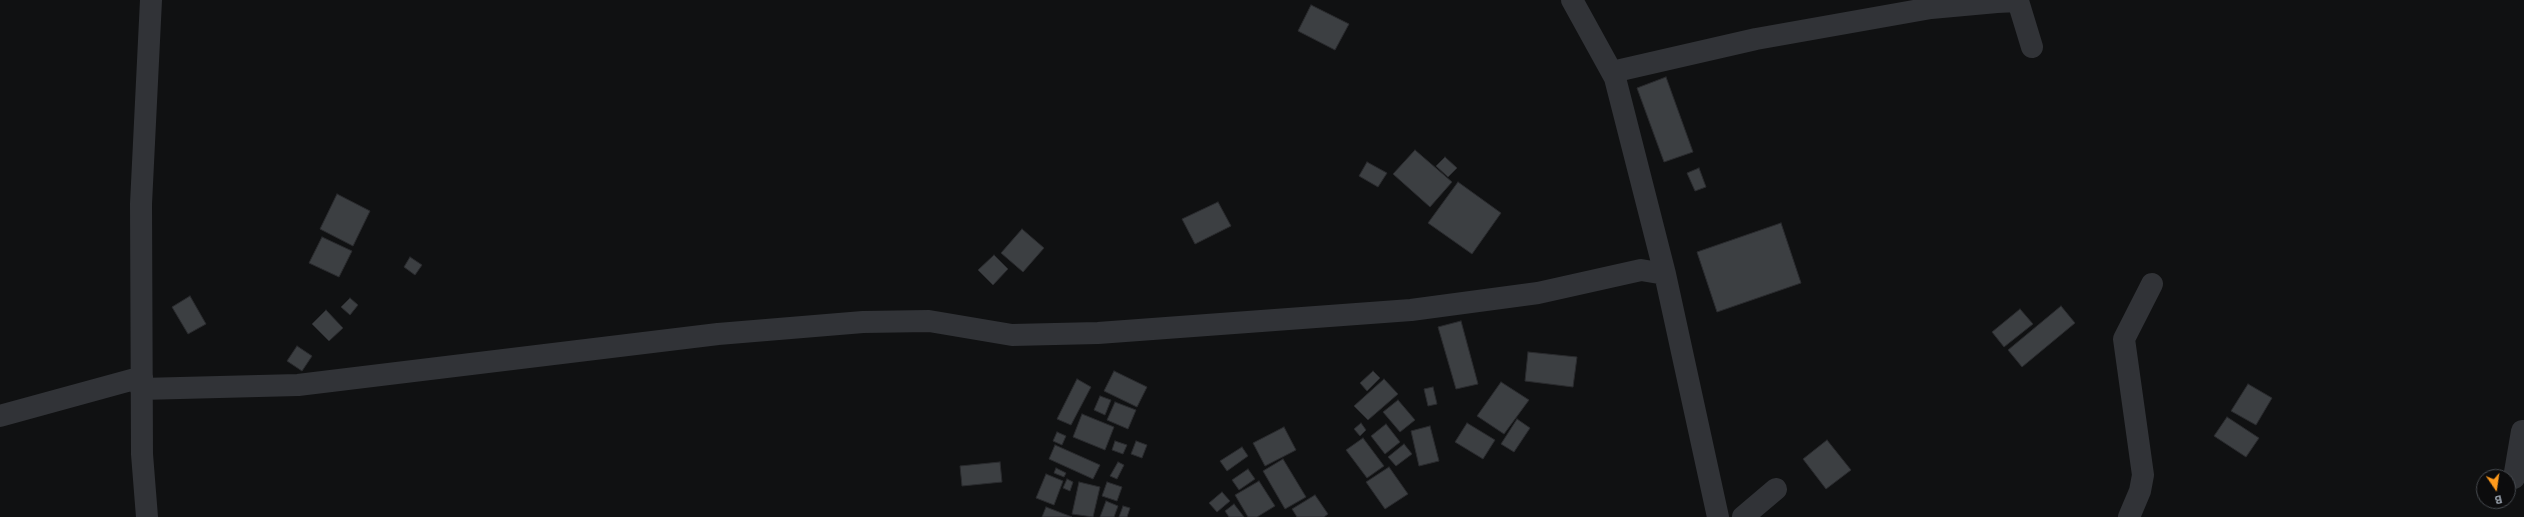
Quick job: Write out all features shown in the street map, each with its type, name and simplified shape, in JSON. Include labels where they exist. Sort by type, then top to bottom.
[{"type":"street","points":[[147,517],[142,454],[141,204],[151,0]]},
{"type":"street","points":[[1572,0],[1612,72],[1623,103],[1665,274],[1718,517]]},
{"type":"street","points":[[1612,72],[1756,39],[1931,8],[1997,2],[2018,1],[2032,47]]},
{"type":"street","points":[[0,416],[142,383],[298,385],[718,334],[863,322],[929,322],[1012,335],[1098,333],[1411,310],[1538,293],[1641,270],[1665,274]]},
{"type":"street","points":[[2129,517],[2142,486],[2143,475],[2124,340],[2152,284]]},
{"type":"street","points":[[2516,469],[2522,431],[2524,431]]},
{"type":"street","points":[[1743,517],[1776,489]]},
{"type":"building","points":[[1311,5],[1349,24],[1335,50],[1298,31]]},
{"type":"building","points":[[1666,77],[1693,152],[1664,162],[1637,88]]},
{"type":"building","points":[[1415,150],[1452,182],[1430,207],[1393,174]]},
{"type":"building","points":[[1445,157],[1457,168],[1448,177],[1436,166]]},
{"type":"building","points":[[1367,162],[1387,173],[1378,187],[1359,176]]},
{"type":"building","points":[[1699,168],[1706,187],[1695,191],[1687,173]]},
{"type":"building","points":[[1458,182],[1501,213],[1472,254],[1428,223]]},
{"type":"building","points":[[337,194],[370,211],[353,246],[320,229]]},
{"type":"building","points":[[1218,202],[1231,226],[1195,244],[1182,219]]},
{"type":"building","points":[[1781,223],[1801,283],[1717,312],[1697,252]]},
{"type":"building","points":[[1022,229],[1044,248],[1023,272],[1001,253]]},
{"type":"building","points":[[322,237],[352,251],[339,277],[309,263]]},
{"type":"building","points":[[994,255],[1008,269],[993,285],[978,270]]},
{"type":"building","points":[[410,257],[422,265],[415,275],[404,267]]},
{"type":"building","points":[[190,296],[206,324],[188,334],[172,307]]},
{"type":"building","points":[[350,298],[358,305],[350,315],[341,307]]},
{"type":"building","points":[[2061,306],[2075,323],[2022,367],[2008,350]]},
{"type":"building","points":[[2020,309],[2033,324],[2004,347],[1992,332]]},
{"type":"building","points":[[326,310],[343,328],[329,341],[312,324]]},
{"type":"building","points":[[1461,321],[1478,384],[1456,389],[1438,327]]},
{"type":"building","points":[[297,346],[312,356],[302,371],[287,361]]},
{"type":"building","points":[[1528,352],[1577,357],[1573,387],[1525,381]]},
{"type":"building","points":[[1114,371],[1147,387],[1137,407],[1104,391]]},
{"type":"building","points":[[1373,371],[1380,378],[1367,391],[1360,383]]},
{"type":"building","points":[[1077,379],[1091,387],[1071,425],[1057,419]]},
{"type":"building","points":[[1384,379],[1398,394],[1368,420],[1354,406]]},
{"type":"building","points":[[1501,382],[1529,400],[1504,434],[1477,416]]},
{"type":"building","points":[[2248,384],[2272,398],[2256,425],[2231,411]]},
{"type":"building","points":[[1433,387],[1437,404],[1428,406],[1424,389]]},
{"type":"building","points":[[1100,396],[1111,400],[1105,415],[1094,410]]},
{"type":"building","points":[[1398,400],[1415,420],[1400,432],[1383,412]]},
{"type":"building","points":[[1115,402],[1136,410],[1128,429],[1107,420]]},
{"type":"building","points":[[1082,414],[1114,427],[1105,450],[1073,437]]},
{"type":"building","points":[[2227,417],[2259,438],[2246,457],[2214,436]]},
{"type":"building","points":[[1517,419],[1530,428],[1514,452],[1501,444]]},
{"type":"building","points":[[1361,423],[1366,430],[1360,436],[1354,429]]},
{"type":"building","points":[[1467,423],[1495,440],[1483,459],[1455,442]]},
{"type":"building","points":[[1386,424],[1400,442],[1385,454],[1371,436]]},
{"type":"building","points":[[1430,426],[1439,461],[1419,466],[1411,431]]},
{"type":"building","points":[[1284,427],[1296,450],[1265,466],[1253,443]]},
{"type":"building","points":[[1057,432],[1066,436],[1062,445],[1053,441]]},
{"type":"building","points":[[1363,438],[1384,466],[1367,478],[1346,450]]},
{"type":"building","points":[[1827,440],[1851,470],[1826,489],[1803,459]]},
{"type":"building","points":[[1115,441],[1127,445],[1123,454],[1112,450]]},
{"type":"building","points":[[1136,441],[1147,445],[1142,458],[1131,454]]},
{"type":"building","points":[[1404,444],[1412,454],[1396,466],[1388,457]]},
{"type":"building","points":[[1055,445],[1100,465],[1093,479],[1049,459]]},
{"type":"building","points":[[1242,447],[1248,456],[1227,471],[1220,461]]},
{"type":"building","points":[[1283,459],[1306,497],[1285,509],[1263,471]]},
{"type":"building","points":[[1000,462],[1002,482],[962,486],[960,466]]},
{"type":"building","points":[[1118,462],[1124,465],[1117,479],[1110,476]]},
{"type":"building","points":[[1389,467],[1408,494],[1385,509],[1366,482]]},
{"type":"building","points":[[1056,468],[1066,473],[1064,477],[1054,473]]},
{"type":"building","points":[[1248,469],[1255,479],[1239,490],[1232,480]]},
{"type":"building","points":[[1046,474],[1063,481],[1054,505],[1036,498]]},
{"type":"building","points":[[1067,479],[1073,482],[1070,491],[1063,488]]},
{"type":"building","points":[[1259,481],[1275,506],[1257,517],[1248,517],[1235,495]]},
{"type":"building","points":[[1079,482],[1100,487],[1093,517],[1072,514]]},
{"type":"building","points":[[1107,482],[1122,487],[1117,501],[1102,496]]},
{"type":"building","points":[[1222,492],[1230,501],[1217,512],[1209,503]]},
{"type":"building","points":[[1315,495],[1328,514],[1324,517],[1297,517],[1292,509]]},
{"type":"building","points":[[1106,501],[1118,506],[1114,517],[1100,517]]},
{"type":"building","points":[[1234,504],[1244,517],[1229,517],[1225,511]]},
{"type":"building","points":[[1123,506],[1130,508],[1127,517],[1119,517]]},
{"type":"building","points":[[1046,507],[1072,517],[1042,517]]}]
